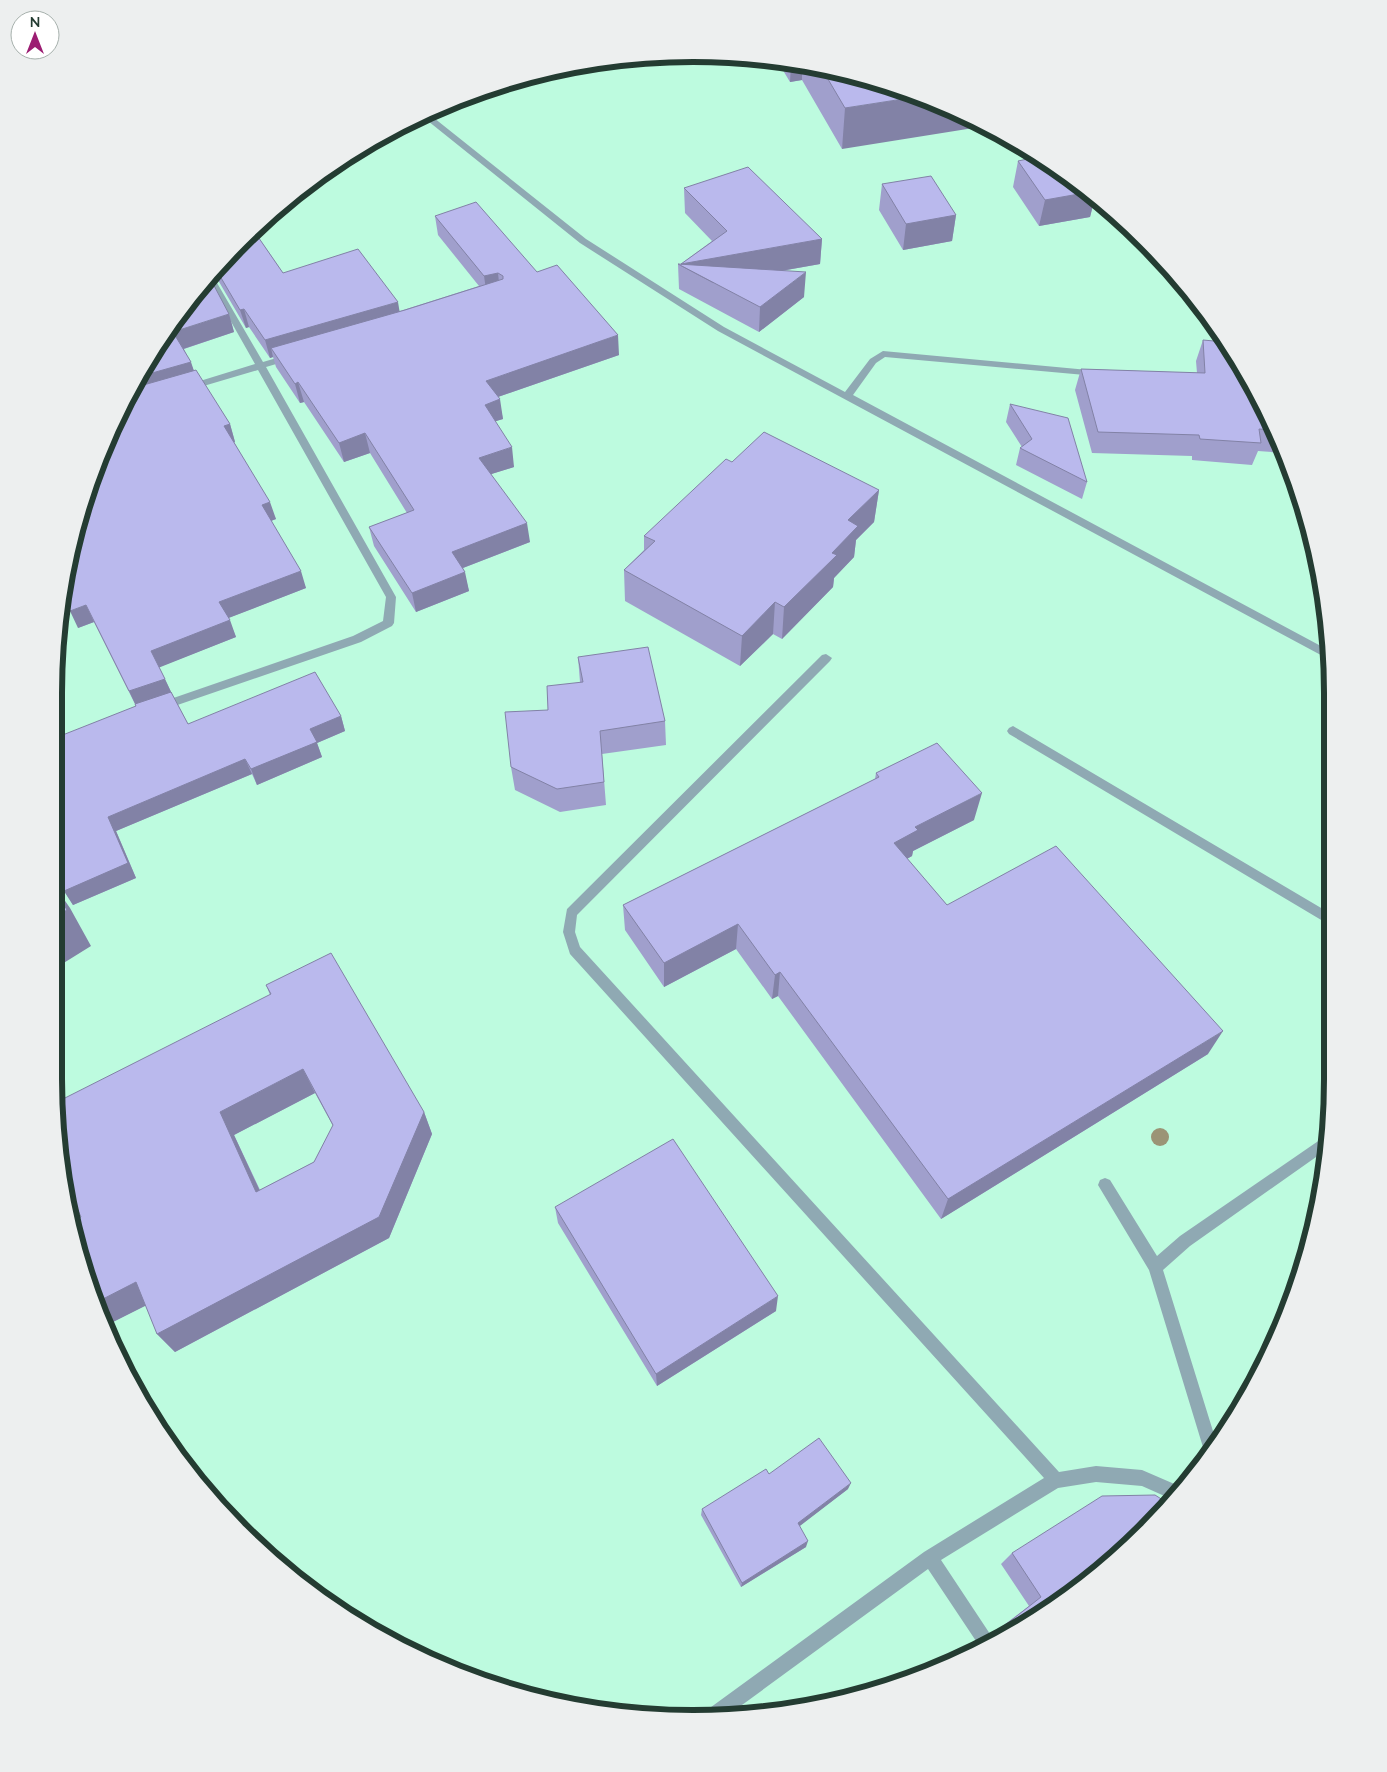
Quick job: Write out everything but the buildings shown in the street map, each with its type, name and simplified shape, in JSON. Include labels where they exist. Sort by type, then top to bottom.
[{"type":"street","points":[[431,120],[583,241],[721,328],[1323,652]]},
{"type":"street","points":[[149,710],[357,639],[388,623],[391,597],[214,283]]},
{"type":"street","points":[[847,396],[873,361],[883,354],[1107,374]]},
{"type":"street","points":[[179,390],[299,355]]},
{"type":"street","points":[[826,658],[570,913],[569,932],[575,950],[1056,1480]]},
{"type":"street","points":[[1013,731],[1324,917]]},
{"type":"street","points":[[1155,1267],[1185,1241],[1321,1145]]},
{"type":"street","points":[[1105,1186],[1155,1267],[1208,1443]]},
{"type":"street","points":[[723,1709],[930,1558],[1056,1480],[1096,1474],[1142,1478],[1171,1491]]},
{"type":"street","points":[[930,1558],[983,1639]]}]
